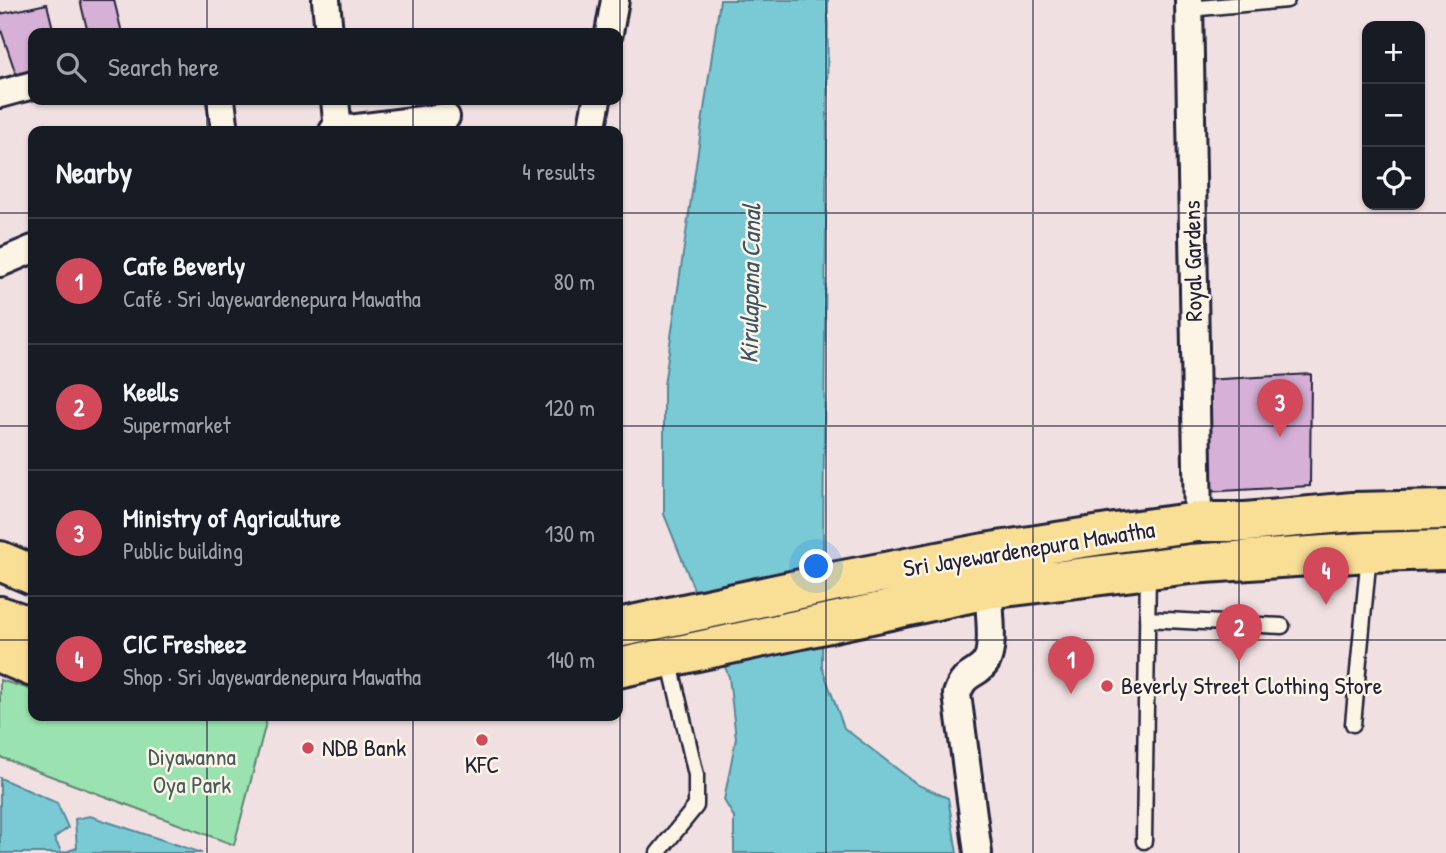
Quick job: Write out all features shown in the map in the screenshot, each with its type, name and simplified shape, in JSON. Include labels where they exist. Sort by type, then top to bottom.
[{"type":"main road","name":"Sri Jayewardenepura Mawatha","points":[[629,626],[985,553],[1198,522],[1246,522],[1353,512],[1446,510]]},
{"type":"main road","name":"Sri Jayewardenepura Mawatha","points":[[646,662],[988,589],[1190,564],[1369,552],[1446,550]]},
{"type":"main road","points":[[0,562],[28,573]]},
{"type":"main road","points":[[0,617],[28,625]]},
{"type":"main road","points":[[0,653],[28,665]]},
{"type":"street","points":[[326,0],[329,28]]},
{"type":"street","name":"Royal Gardens","points":[[1189,5],[1198,522]]},
{"type":"street","points":[[0,94],[28,86]]},
{"type":"street","points":[[222,105],[224,126]]},
{"type":"street","points":[[335,105],[336,126]]},
{"type":"street","points":[[592,126],[596,105]]},
{"type":"street","points":[[370,126],[446,117]]},
{"type":"street","points":[[0,263],[28,251]]},
{"type":"street","points":[[978,853],[957,694],[962,680],[986,662],[990,649],[988,589]]},
{"type":"lane","points":[[1189,5],[1287,0]]},
{"type":"lane","points":[[1353,724],[1369,552]]},
{"type":"lane","points":[[1144,841],[1148,569]]},
{"type":"lane","points":[[1147,619],[1282,626]]},
{"type":"lane","points":[[646,662],[696,775],[696,806],[658,853]]},
{"type":"green space","name":"Diyawanna Oya Park","points":[[0,680],[28,688],[28,721],[266,721],[234,845],[0,757]]},
{"type":"water","name":"Kirulapana Canal","points":[[720,0],[828,0],[822,667],[844,728],[918,785],[948,798],[957,853],[734,853],[734,817],[724,800],[736,738],[729,677],[664,514],[664,385]]},
{"type":"water","points":[[0,778],[57,803],[68,828],[54,838],[62,853],[0,853]]},
{"type":"water","points":[[90,816],[202,853],[62,853],[77,848],[75,819]]},
{"type":"building","points":[[80,0],[114,0],[121,28],[87,28]]},
{"type":"building","points":[[47,4],[53,28],[28,28],[28,74],[17,77],[0,27],[0,14]]},
{"type":"building","points":[[1311,374],[1310,486],[1204,492],[1204,380]]},
{"type":"place","name":"Ministry of Agriculture","points":[[1280,437]]},
{"type":"place","name":"CIC Fresheez","points":[[1326,605]]},
{"type":"place","name":"Keells","points":[[1239,662]]},
{"type":"place","name":"Beverly Street Clothing Store","points":[[1107,686]]},
{"type":"place","name":"Cafe Beverly","points":[[1071,694]]},
{"type":"place","name":"KFC","points":[[482,740]]},
{"type":"place","name":"NDB Bank","points":[[308,748]]}]
